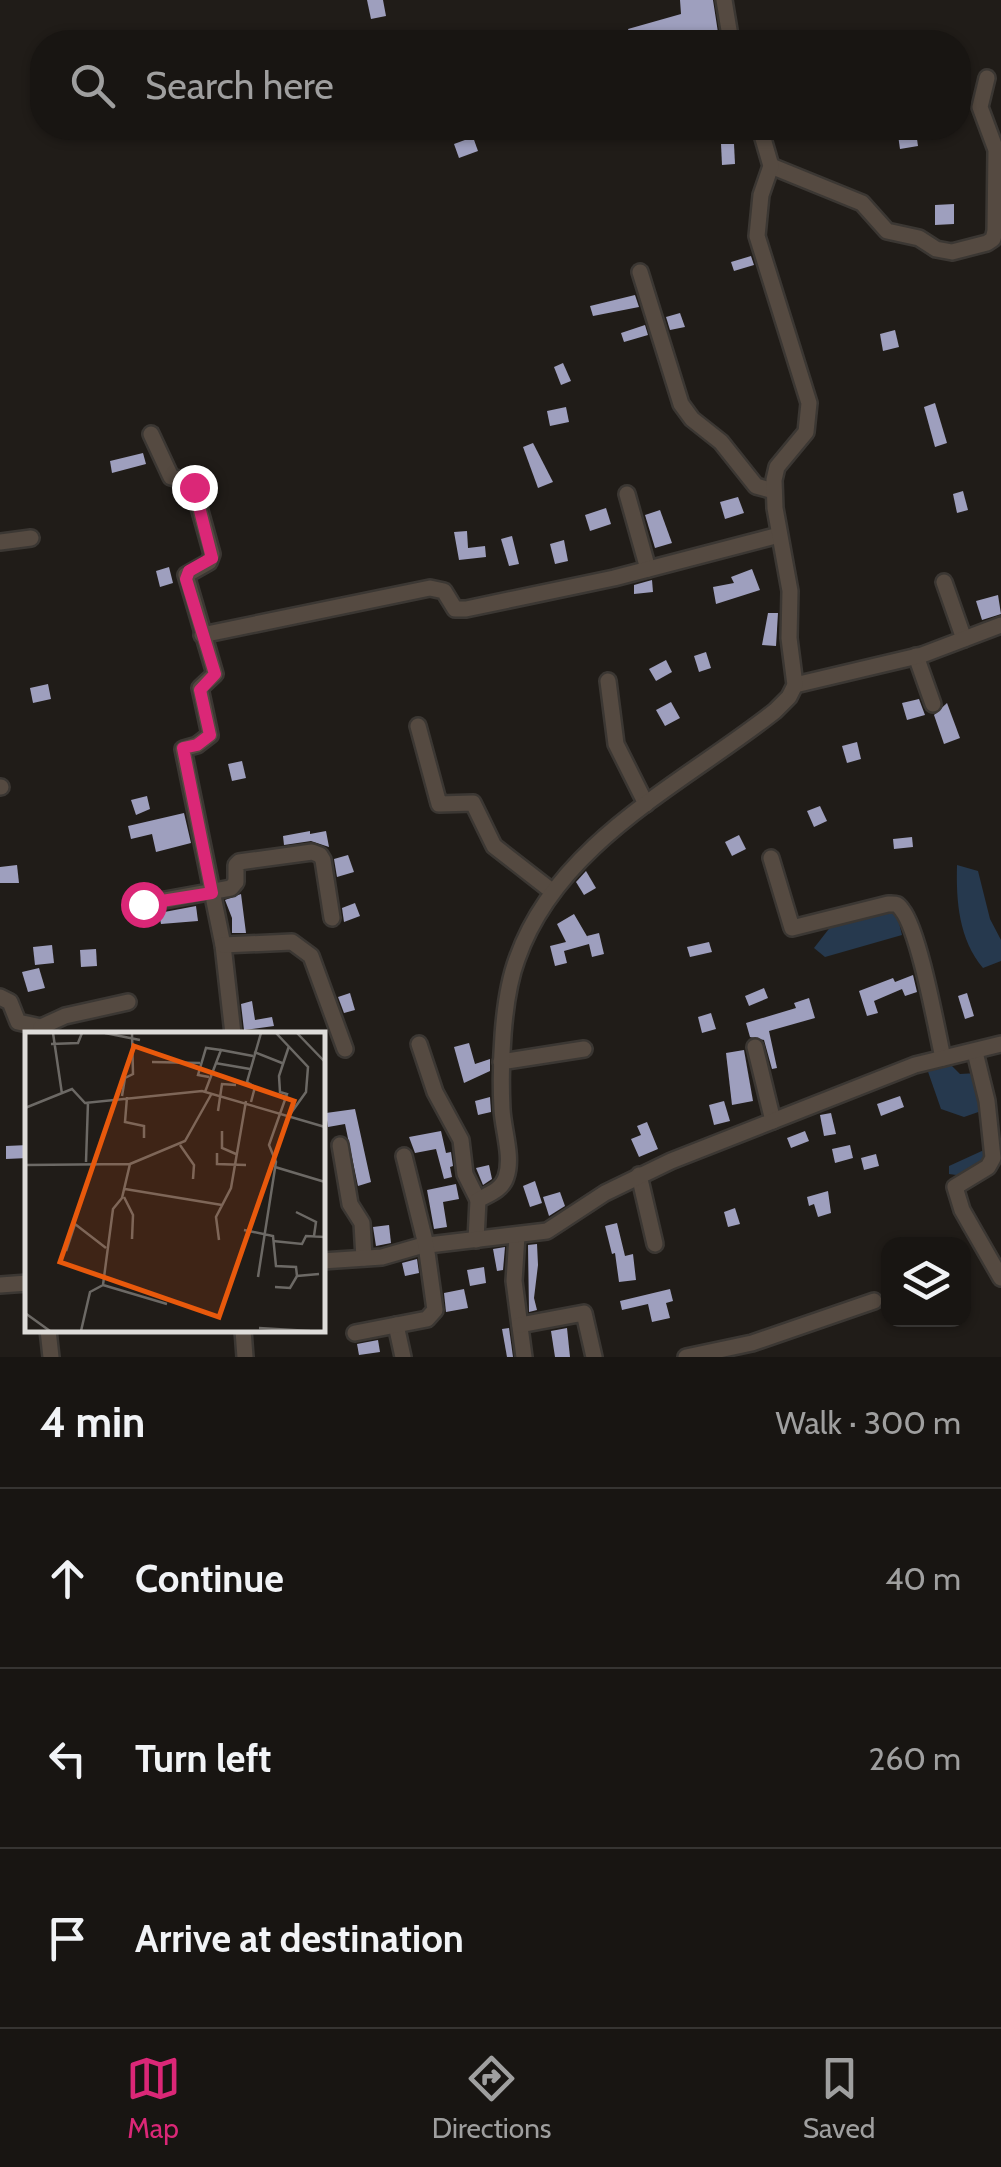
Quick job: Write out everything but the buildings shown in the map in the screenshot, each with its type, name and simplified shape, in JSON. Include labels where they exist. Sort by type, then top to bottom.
[{"type":"street","points":[[724,0],[729,30]]},
{"type":"street","points":[[771,166],[862,203],[887,231],[919,238],[936,249],[952,252],[987,243],[996,231],[996,158],[980,108],[987,78]]},
{"type":"street","points":[[478,1200],[501,1187],[506,1178],[500,1062],[516,961],[534,920],[584,857],[646,804],[776,711],[795,684],[790,590],[774,491],[778,467],[797,445],[809,419],[808,403],[758,236],[761,195],[771,166],[765,140]]},
{"type":"street","points":[[640,272],[681,404],[692,419],[722,442],[756,486],[774,491]]},
{"type":"street","points":[[151,434],[172,476],[192,482],[212,554],[209,562],[186,575],[215,674],[200,690],[210,735],[197,745],[183,748],[223,945],[233,1032]]},
{"type":"street","points":[[627,494],[648,569]]},
{"type":"street","points":[[202,635],[430,588],[444,591],[455,609],[466,609],[779,535]]},
{"type":"street","points":[[0,542],[30,538]]},
{"type":"street","points":[[944,582],[964,639]]},
{"type":"street","points":[[795,684],[916,656],[1001,625]]},
{"type":"street","points":[[916,656],[932,704]]},
{"type":"street","points":[[608,681],[616,744],[646,804]]},
{"type":"street","points":[[418,726],[438,804],[474,803],[494,846],[553,892]]},
{"type":"street","points":[[143,904],[235,886],[239,862],[316,852],[324,860],[332,918]]},
{"type":"street","points":[[771,858],[792,928],[888,904],[896,904],[904,911],[943,1058]]},
{"type":"street","points":[[223,945],[292,942],[311,956],[345,1049]]},
{"type":"street","points":[[0,996],[10,1002],[18,1022],[44,1031],[65,1016],[128,1002]]},
{"type":"street","points":[[420,1044],[435,1092],[461,1140],[465,1174],[478,1200],[476,1240]]},
{"type":"street","points":[[325,1261],[548,1231],[639,1175],[915,1065],[1001,1044]]},
{"type":"street","points":[[755,1047],[773,1121]]},
{"type":"street","points":[[500,1062],[584,1049]]},
{"type":"street","points":[[974,1052],[987,1101],[993,1158],[988,1167],[955,1187],[962,1210],[1001,1278]]},
{"type":"street","points":[[340,1145],[350,1204],[362,1223],[364,1258]]},
{"type":"street","points":[[355,1333],[426,1319],[435,1310],[426,1245],[404,1156]]},
{"type":"street","points":[[639,1175],[655,1244]]},
{"type":"street","points":[[517,1236],[514,1281],[524,1357]]},
{"type":"street","points":[[0,1284],[25,1283]]},
{"type":"street","points":[[686,1357],[752,1343],[874,1301]]},
{"type":"street","points":[[520,1325],[584,1313],[594,1357]]},
{"type":"street","points":[[396,1325],[403,1357]]},
{"type":"street","points":[[48,1332],[51,1357]]},
{"type":"street","points":[[243,1332],[246,1357]]},
{"type":"water","points":[[957,865],[978,871],[990,919],[1001,940],[1001,961],[983,968],[969,945],[961,920]]},
{"type":"water","points":[[874,910],[896,910],[902,935],[825,957],[814,948],[835,921]]},
{"type":"water","points":[[950,1064],[960,1074],[977,1073],[987,1109],[964,1117],[941,1109],[926,1066]]},
{"type":"water","points":[[984,1150],[983,1168],[971,1177],[949,1174],[949,1166]]},
{"type":"route","points":[[143,904],[212,893],[183,748],[197,745],[210,735],[200,688],[215,674],[186,579],[189,571],[212,558],[194,487]]}]
